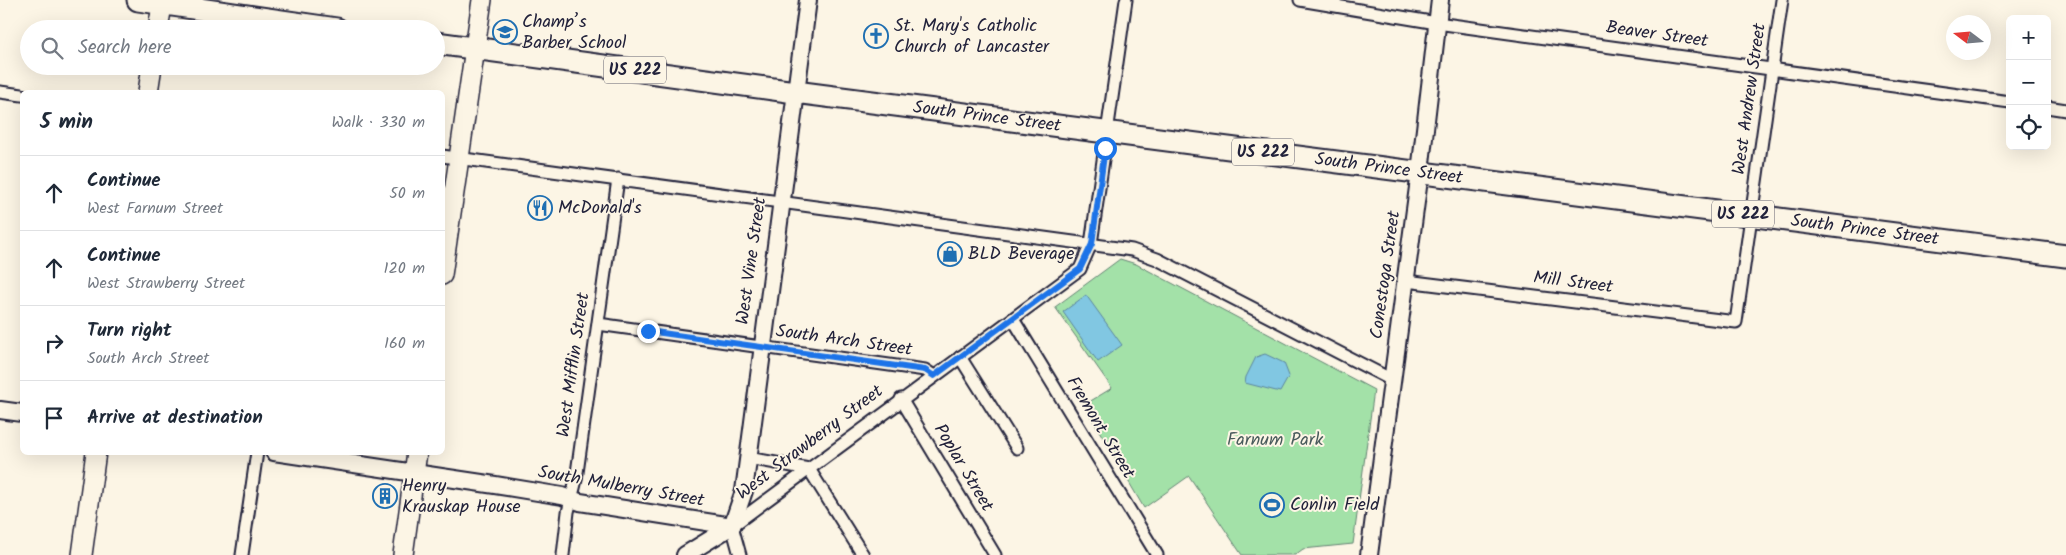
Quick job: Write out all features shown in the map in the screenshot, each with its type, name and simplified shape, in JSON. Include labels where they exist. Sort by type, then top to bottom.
[{"type":"highway","points":[[138,0],[279,20]]},
{"type":"highway","name":"US 222","points":[[445,44],[475,48]]},
{"type":"highway","name":"South Prince Street","points":[[475,48],[795,92],[2066,256]]},
{"type":"main road","points":[[445,235],[451,157],[475,48],[482,0]]},
{"type":"main road","points":[[159,20],[162,2]]},
{"type":"main road","points":[[148,90],[151,75]]},
{"type":"main road","points":[[82,555],[96,455]]},
{"type":"main road","points":[[403,555],[417,455]]},
{"type":"street","name":"West Vine Street","points":[[732,526],[744,491],[761,347],[808,0]]},
{"type":"street","name":"West Strawberry Street","points":[[684,555],[732,526],[901,399],[1080,269],[1092,244],[1106,132],[1126,0]]},
{"type":"street","name":"Beaver Street","points":[[1300,0],[1437,24],[2006,101]]},
{"type":"street","name":"Conestoga Street","points":[[1369,555],[1420,172],[1440,0]]},
{"type":"street","name":"West Andrew Street","points":[[1736,322],[1782,0]]},
{"type":"street","points":[[0,92],[20,95]]},
{"type":"street","points":[[2051,108],[2066,110]]},
{"type":"street","points":[[451,157],[1092,244],[1144,253],[1392,380]]},
{"type":"street","name":"West Mifflin Street","points":[[563,555],[562,548],[576,480],[618,179]]},
{"type":"street","name":"Mill Street","points":[[1406,281],[1736,322]]},
{"type":"street","name":"Fremont Street","points":[[1013,319],[1157,555]]},
{"type":"street","name":"South Arch Street","points":[[598,324],[925,370],[934,376]]},
{"type":"street","points":[[960,357],[1016,448]]},
{"type":"street","name":"Poplar Street","points":[[901,399],[995,555]]},
{"type":"street","points":[[0,410],[20,414]]},
{"type":"street","points":[[242,555],[257,455]]},
{"type":"street","name":"South Mulberry Street","points":[[294,455],[732,526]]},
{"type":"street","points":[[748,458],[809,469],[863,555]]},
{"type":"street","points":[[732,526],[740,555]]},
{"type":"shaded area","name":"Champ’s Barber School","points":[[498,23],[514,24],[511,42],[496,40]]},
{"type":"green space","name":"Farnum Park","points":[[1120,259],[1136,264],[1374,390],[1353,544],[1303,549],[1295,555],[1242,555],[1189,476],[1144,508],[1084,405],[1112,388],[1055,307]]},
{"type":"water","points":[[1086,295],[1122,345],[1098,362],[1063,312]]},
{"type":"water","points":[[1265,354],[1284,363],[1289,376],[1280,392],[1245,383],[1256,357]]},
{"type":"place","name":"Champ’s Barber School","points":[[505,32]]},
{"type":"place","name":"St. Mary's Catholic Church of Lancaster","points":[[876,36]]},
{"type":"place","name":"McDonald's","points":[[540,208]]},
{"type":"place","name":"BLD Beverage","points":[[950,254]]},
{"type":"place","name":"Henry Krauskap House","points":[[385,496]]},
{"type":"place","name":"Conlin Field","points":[[1272,505]]},
{"type":"route","points":[[648,331],[925,370],[933,373],[934,376],[1075,275],[1080,269],[1092,244],[1105,148]]}]
